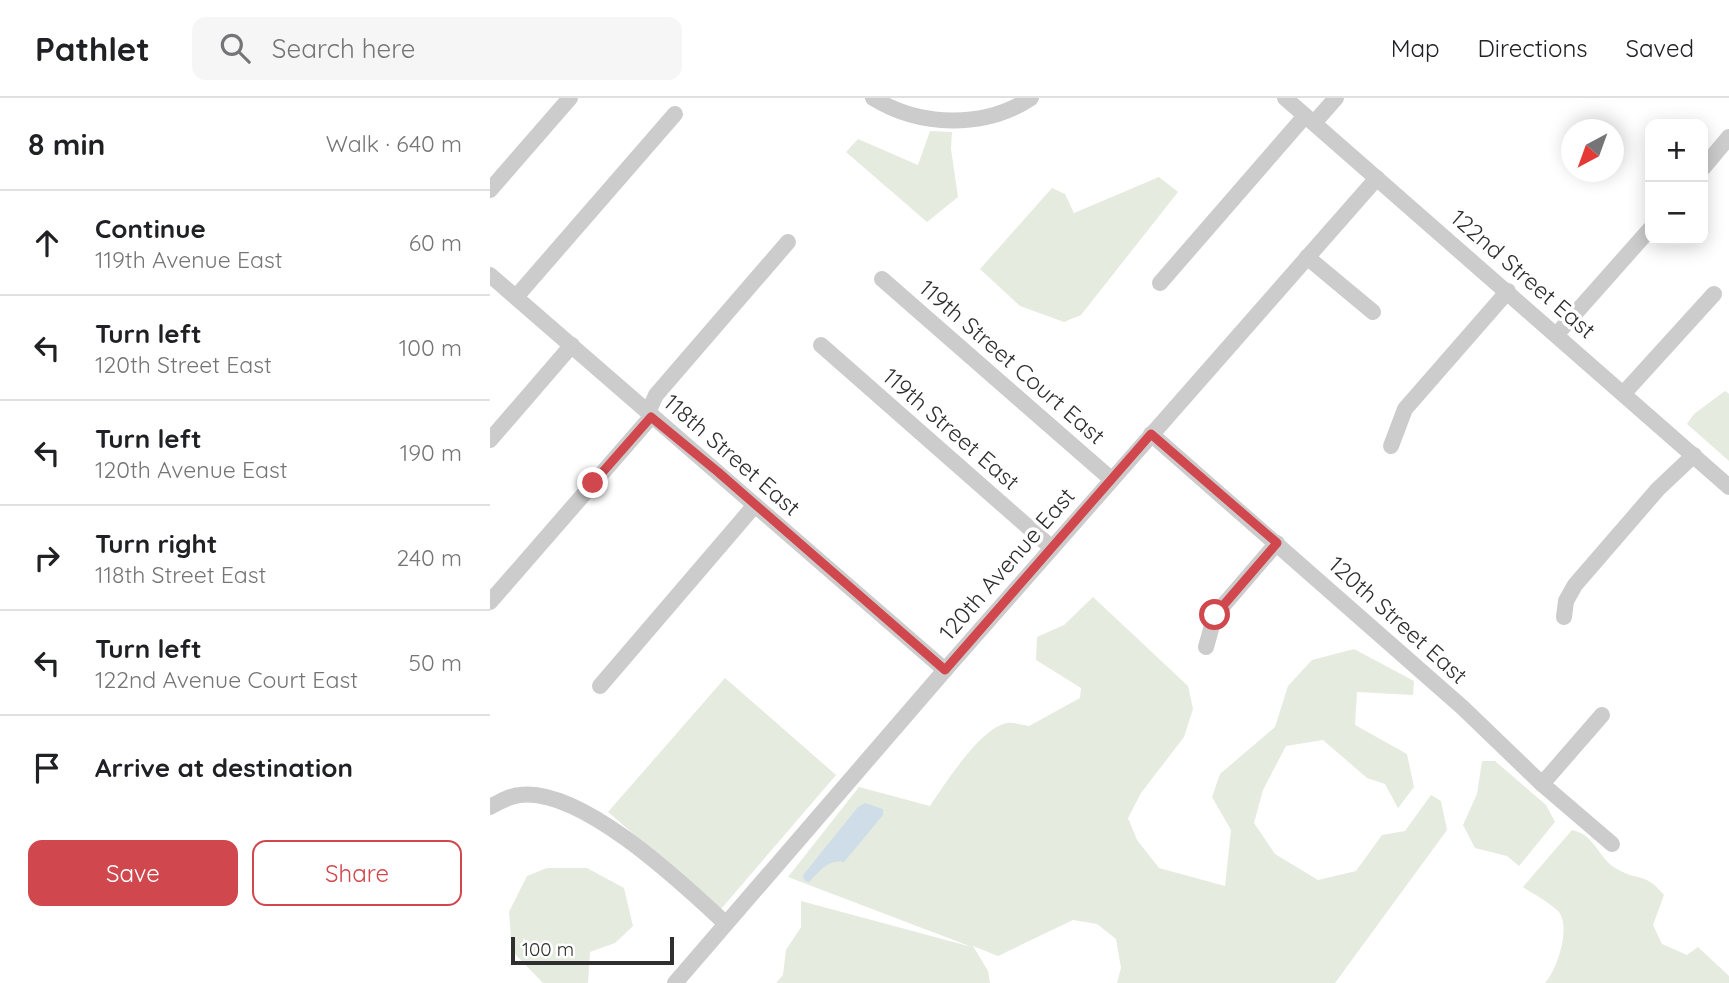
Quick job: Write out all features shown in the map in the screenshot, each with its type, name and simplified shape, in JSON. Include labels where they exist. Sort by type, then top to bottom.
[{"type":"street","points":[[490,190],[570,98]]},
{"type":"street","points":[[873,98],[906,114],[954,121],[997,113],[1031,98]]},
{"type":"street","name":"122nd Street East","points":[[1285,98],[1729,487]]},
{"type":"street","points":[[1160,283],[1310,119],[1336,98]]},
{"type":"street","points":[[516,297],[675,114]]},
{"type":"street","points":[[1708,162],[1729,137]]},
{"type":"street","name":"120th Avenue East","points":[[675,983],[1111,479],[1377,177]]},
{"type":"street","points":[[1557,334],[1645,235]]},
{"type":"street","points":[[490,602],[651,417],[650,408],[656,395],[788,243]]},
{"type":"street","points":[[1307,257],[1373,312]]},
{"type":"street","name":"118th Street East","points":[[491,277],[945,670]]},
{"type":"street","name":"119th Street Court East","points":[[882,279],[1111,479]]},
{"type":"street","points":[[1391,446],[1405,409],[1508,291]]},
{"type":"street","points":[[1624,393],[1714,294]]},
{"type":"street","points":[[490,440],[572,345]]},
{"type":"street","name":"119th Street East","points":[[821,345],[1052,548]]},
{"type":"street","name":"120th Street East","points":[[1151,434],[1462,707],[1542,784],[1612,844]]},
{"type":"street","points":[[1563,617],[1566,601],[1575,585],[1658,489],[1694,455]]},
{"type":"street","points":[[600,686],[755,505]]},
{"type":"street","points":[[1206,647],[1215,615],[1277,543]]},
{"type":"street","points":[[1542,784],[1602,715]]},
{"type":"street","points":[[490,807],[520,795],[546,797],[574,806],[643,851],[725,923]]},
{"type":"shaded area","points":[[930,131],[952,132],[951,149],[958,197],[927,222],[846,152],[858,139],[918,165]]},
{"type":"shaded area","points":[[1159,177],[1178,192],[1081,315],[1064,322],[1020,306],[980,269],[1052,188],[1065,194],[1074,213]]},
{"type":"shaded area","points":[[1725,391],[1729,394],[1729,461],[1687,424],[1694,414]]},
{"type":"shaded area","points":[[1093,597],[1188,686],[1193,709],[1184,737],[1141,793],[1128,818],[1137,840],[1159,868],[1225,886],[1231,830],[1212,797],[1220,774],[1275,727],[1288,686],[1312,660],[1354,649],[1414,681],[1413,695],[1357,692],[1355,725],[1407,754],[1414,787],[1398,808],[1385,784],[1367,778],[1323,740],[1286,746],[1263,790],[1254,823],[1275,854],[1318,880],[1356,871],[1382,835],[1405,831],[1431,795],[1441,801],[1447,830],[1335,983],[1117,983],[1121,968],[1116,939],[1097,924],[1073,920],[998,956],[973,946],[988,971],[990,983],[776,983],[783,975],[786,950],[801,927],[801,901],[972,947],[788,877],[859,787],[930,806],[964,758],[997,727],[1007,723],[1029,726],[1080,698],[1081,688],[1036,660],[1037,637],[1064,625]]},
{"type":"shaded area","points":[[725,678],[836,775],[721,909],[608,812]]},
{"type":"shaded area","points":[[1482,761],[1495,761],[1546,805],[1555,822],[1519,866],[1507,856],[1475,848],[1463,825],[1477,794]]},
{"type":"shaded area","points":[[865,803],[883,809],[883,815],[844,862],[829,864],[809,882],[806,881],[804,874],[858,807]]},
{"type":"shaded area","points":[[1572,830],[1592,842],[1611,865],[1646,880],[1664,895],[1653,925],[1662,944],[1687,955],[1698,947],[1729,976],[1729,983],[1545,983],[1554,969],[1561,949],[1564,928],[1562,919],[1556,909],[1523,887]]},
{"type":"shaded area","points":[[547,868],[587,868],[624,888],[633,926],[615,943],[590,952],[588,983],[543,983],[512,951],[509,912],[527,876]]},
{"type":"route","points":[[593,483],[651,417],[945,670],[1151,434],[1277,543],[1215,615]]}]
